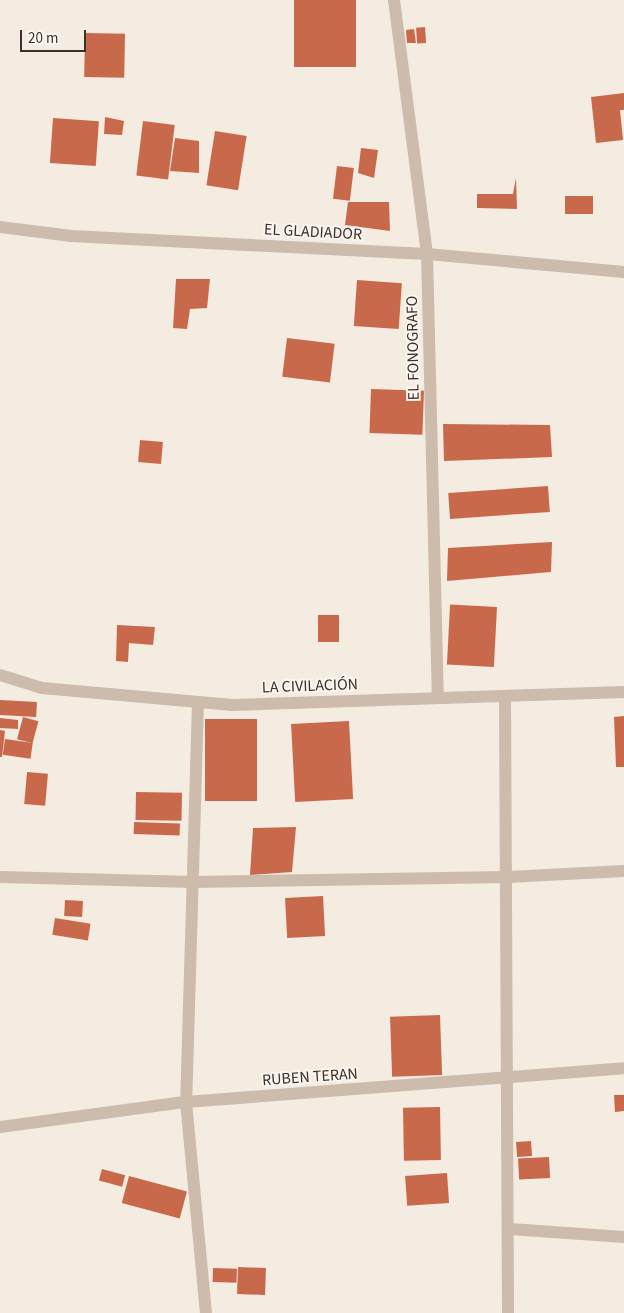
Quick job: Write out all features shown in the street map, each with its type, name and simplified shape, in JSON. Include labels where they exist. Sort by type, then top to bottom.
[{"type":"street","name":"EL FONOGRAFO","points":[[394,0],[427,254],[438,698]]},
{"type":"street","name":"EL GLADIADOR","points":[[0,227],[71,236],[427,254],[624,272]]},
{"type":"street","name":"LA CIVILACIÓN","points":[[0,675],[42,688],[232,705],[624,692]]},
{"type":"street","points":[[505,697],[510,1228],[508,1313]]},
{"type":"street","points":[[198,703],[186,1102],[206,1313]]},
{"type":"street","points":[[0,877],[193,882],[507,877],[624,871]]},
{"type":"street","name":"RUBEN TERAN","points":[[0,1127],[186,1102],[624,1068]]},
{"type":"street","points":[[510,1228],[624,1237]]},
{"type":"building","points":[[294,0],[356,0],[356,67],[294,67]]},
{"type":"building","points":[[425,27],[426,43],[417,44],[416,28]]},
{"type":"building","points":[[414,29],[416,43],[407,43],[406,30]]},
{"type":"building","points":[[85,33],[125,34],[124,78],[84,77]]},
{"type":"building","points":[[624,93],[624,110],[620,110],[623,140],[596,143],[591,97]]},
{"type":"building","points":[[105,117],[124,121],[122,135],[104,134]]},
{"type":"building","points":[[53,118],[99,121],[96,166],[50,163]]},
{"type":"building","points":[[143,121],[175,125],[168,179],[136,176]]},
{"type":"building","points":[[215,131],[247,136],[238,190],[206,185]]},
{"type":"building","points":[[175,138],[199,141],[199,173],[170,171]]},
{"type":"building","points":[[361,148],[378,150],[374,178],[358,173]]},
{"type":"building","points":[[337,166],[354,168],[350,201],[333,199]]},
{"type":"building","points":[[516,178],[517,209],[477,208],[477,194],[513,194]]},
{"type":"building","points":[[565,196],[593,196],[593,214],[565,214]]},
{"type":"building","points":[[348,202],[389,202],[390,231],[345,225]]},
{"type":"building","points":[[176,279],[210,279],[207,308],[190,309],[187,329],[173,328]]},
{"type":"building","points":[[357,280],[402,283],[399,329],[354,326]]},
{"type":"building","points":[[287,338],[335,344],[330,383],[282,377]]},
{"type":"building","points":[[371,389],[424,391],[422,435],[369,433]]},
{"type":"building","points":[[443,424],[550,425],[552,457],[444,461]]},
{"type":"building","points":[[140,440],[163,442],[161,464],[138,462]]},
{"type":"building","points":[[548,486],[550,512],[450,519],[448,493]]},
{"type":"building","points":[[552,542],[551,572],[447,581],[448,548]]},
{"type":"building","points":[[450,605],[497,607],[494,667],[447,664]]},
{"type":"building","points":[[318,615],[339,615],[339,642],[318,642]]},
{"type":"building","points":[[117,625],[155,627],[153,645],[129,643],[128,662],[116,661]]},
{"type":"building","points":[[0,700],[37,702],[36,717],[0,715]]},
{"type":"building","points":[[624,716],[624,767],[616,767],[614,717]]},
{"type":"building","points":[[23,717],[38,721],[33,743],[17,739]]},
{"type":"building","points":[[0,718],[18,720],[18,729],[0,728]]},
{"type":"building","points":[[205,719],[257,719],[257,801],[205,801]]},
{"type":"building","points":[[349,721],[353,799],[295,802],[291,724]]},
{"type":"building","points":[[0,730],[5,731],[2,757],[0,757]]},
{"type":"building","points":[[5,739],[33,743],[31,759],[3,755]]},
{"type":"building","points":[[27,772],[48,774],[45,806],[24,804]]},
{"type":"building","points":[[136,792],[182,793],[182,821],[136,820]]},
{"type":"building","points":[[134,822],[180,824],[180,836],[134,834]]},
{"type":"building","points":[[296,827],[292,872],[250,875],[253,828]]},
{"type":"building","points":[[323,896],[325,936],[287,938],[285,898]]},
{"type":"building","points":[[65,900],[83,901],[82,917],[64,916]]},
{"type":"building","points":[[55,918],[91,924],[88,940],[52,935]]},
{"type":"building","points":[[440,1015],[442,1075],[392,1077],[390,1017]]},
{"type":"building","points":[[614,1095],[624,1095],[624,1111],[615,1112]]},
{"type":"building","points":[[440,1107],[441,1160],[404,1161],[403,1108]]},
{"type":"building","points":[[531,1141],[532,1156],[517,1157],[516,1142]]},
{"type":"building","points":[[549,1157],[550,1178],[519,1180],[518,1159]]},
{"type":"building","points":[[102,1169],[125,1175],[122,1187],[99,1181]]},
{"type":"building","points":[[447,1173],[449,1203],[407,1206],[405,1176]]},
{"type":"building","points":[[129,1176],[187,1192],[180,1219],[122,1203]]},
{"type":"building","points":[[238,1267],[266,1268],[265,1295],[237,1294]]},
{"type":"building","points":[[213,1268],[237,1269],[236,1283],[213,1282]]}]
